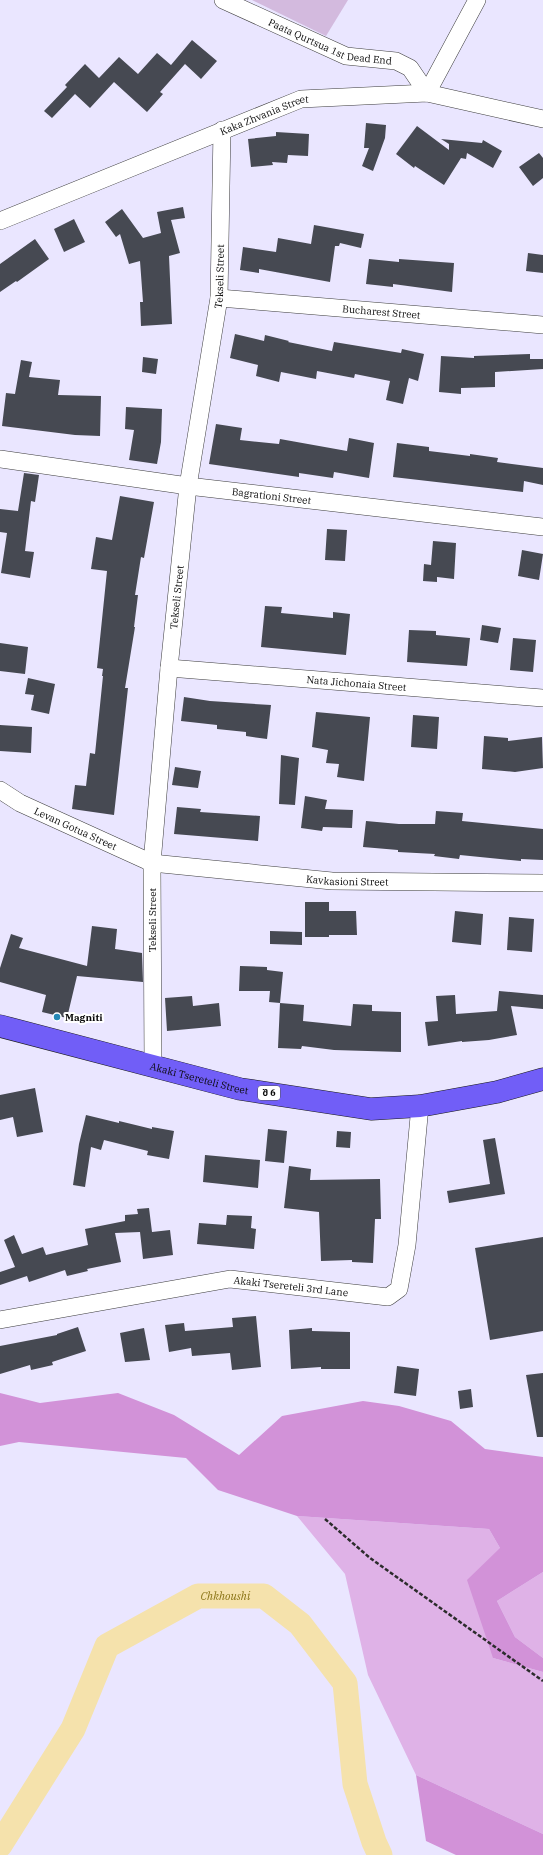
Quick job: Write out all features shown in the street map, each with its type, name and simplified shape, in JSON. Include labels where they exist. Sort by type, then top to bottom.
[{"type":"main road","name":"Akaki Tsereteli Street","points":[[0,1026],[240,1089],[371,1109],[420,1106],[497,1092],[543,1079]]},
{"type":"street","name":"Paata Qurtsua 1st Dead End","points":[[224,0],[346,56],[396,61],[410,68],[427,93]]},
{"type":"street","points":[[427,93],[477,0]]},
{"type":"street","name":"Kaka Zhvania Street","points":[[0,221],[301,98],[427,93],[543,119]]},
{"type":"street","name":"Tekseli Street","points":[[153,1067],[152,862],[169,668],[188,486],[219,298],[222,130]]},
{"type":"street","name":"Bucharest Street","points":[[219,298],[543,326]]},
{"type":"street","name":"Bagrationi Street","points":[[0,459],[188,486],[543,527]]},
{"type":"street","name":"Nata Jichonaia Street","points":[[169,668],[543,698]]},
{"type":"street","name":"Levan Gotua Street","points":[[0,790],[20,803],[152,862]]},
{"type":"street","name":"Kavkasioni Street","points":[[152,862],[332,881],[543,882]]},
{"type":"street","name":"Akaki Tsereteli 3rd Lane","points":[[0,1320],[230,1279],[388,1297],[399,1289],[407,1245],[420,1106]]},
{"type":"path","points":[[326,1519],[370,1558],[543,1681]]},
{"type":"shaded area","points":[[252,0],[348,0],[326,36]]},
{"type":"shaded area","points":[[0,1393],[40,1403],[118,1393],[174,1415],[239,1455],[282,1416],[363,1401],[399,1406],[451,1421],[485,1449],[543,1457],[543,1572],[497,1601],[515,1637],[543,1658],[543,1672],[493,1658],[467,1580],[500,1548],[489,1529],[297,1516],[218,1490],[186,1458],[19,1442],[0,1446]]},
{"type":"shaded area","points":[[297,1516],[489,1529],[500,1548],[493,1658],[543,1672],[543,1834],[416,1775],[368,1675],[345,1574]]},
{"type":"shaded area","points":[[543,1572],[543,1658],[515,1637],[497,1601]]},
{"type":"shaded area","points":[[416,1775],[543,1834],[543,1855],[456,1855],[426,1841]]},
{"type":"building","points":[[192,40],[217,61],[201,79],[185,64],[160,92],[163,94],[147,112],[114,82],[90,108],[75,94],[52,118],[44,111],[67,87],[65,85],[85,64],[99,78],[119,57],[138,74],[157,53],[171,65]]},
{"type":"building","points":[[366,123],[386,125],[385,138],[373,171],[362,166],[369,148],[364,148]]},
{"type":"building","points":[[417,126],[449,150],[449,144],[441,139],[482,143],[483,140],[502,151],[493,168],[467,153],[466,159],[461,158],[444,185],[415,166],[414,168],[396,154]]},
{"type":"building","points":[[276,132],[309,134],[308,156],[288,155],[287,163],[272,162],[273,165],[251,167],[248,139],[276,136]]},
{"type":"building","points":[[539,153],[543,158],[543,178],[533,186],[519,167]]},
{"type":"building","points":[[183,207],[185,218],[171,220],[180,253],[169,256],[172,324],[141,326],[140,302],[143,302],[140,261],[129,264],[120,234],[116,237],[105,222],[122,209],[143,238],[161,233],[157,212]]},
{"type":"building","points":[[74,219],[85,242],[64,252],[54,229]]},
{"type":"building","points":[[314,225],[364,234],[361,248],[340,243],[339,246],[335,246],[330,282],[259,269],[259,273],[240,270],[243,247],[276,252],[278,238],[311,244]]},
{"type":"building","points":[[35,239],[49,259],[17,282],[16,281],[0,292],[0,264]]},
{"type":"building","points":[[528,253],[543,255],[543,273],[526,271]]},
{"type":"building","points":[[369,259],[399,262],[399,259],[454,263],[452,292],[393,284],[393,287],[366,284]]},
{"type":"building","points":[[235,334],[264,341],[265,335],[289,341],[288,342],[332,351],[334,342],[401,353],[402,349],[424,354],[418,381],[409,378],[403,404],[386,400],[390,381],[355,374],[354,378],[317,371],[316,379],[281,372],[279,382],[256,376],[258,365],[230,358]]},
{"type":"building","points":[[530,354],[530,359],[543,359],[543,369],[495,372],[495,387],[461,388],[461,394],[439,392],[441,356],[474,358],[474,356]]},
{"type":"building","points":[[143,357],[158,359],[156,374],[142,372]]},
{"type":"building","points":[[21,360],[32,362],[29,377],[60,380],[58,395],[101,396],[100,436],[75,435],[2,426],[6,393],[15,394]]},
{"type":"building","points":[[126,407],[162,409],[161,442],[157,464],[129,460],[134,430],[125,429]]},
{"type":"building","points":[[216,424],[242,428],[240,440],[279,444],[280,439],[347,451],[349,438],[374,443],[369,478],[334,472],[333,478],[299,473],[299,477],[209,464]]},
{"type":"building","points":[[397,443],[429,447],[429,451],[498,458],[497,462],[543,468],[543,485],[524,481],[523,492],[393,477]]},
{"type":"building","points":[[24,473],[39,475],[35,502],[31,501],[25,551],[34,552],[30,578],[1,573],[7,533],[0,532],[0,509],[18,511]]},
{"type":"building","points":[[120,496],[154,502],[144,558],[141,557],[135,595],[138,595],[135,627],[125,688],[128,688],[114,815],[72,809],[75,785],[86,786],[90,753],[95,754],[103,676],[103,669],[97,668],[107,571],[91,569],[96,537],[112,540]]},
{"type":"building","points":[[327,529],[347,530],[345,561],[325,560]]},
{"type":"building","points":[[433,541],[456,543],[454,579],[437,577],[437,582],[423,581],[424,564],[431,565]]},
{"type":"building","points":[[522,550],[543,554],[539,580],[518,576]]},
{"type":"building","points":[[265,606],[282,607],[281,613],[333,618],[333,612],[350,614],[346,655],[261,647]]},
{"type":"building","points":[[482,625],[501,628],[498,643],[480,640]]},
{"type":"building","points":[[409,630],[436,631],[436,635],[470,638],[467,666],[407,662]]},
{"type":"building","points":[[513,638],[536,640],[533,672],[510,670]]},
{"type":"building","points":[[0,643],[28,647],[25,674],[0,671]]},
{"type":"building","points":[[28,678],[55,684],[49,714],[31,710],[34,695],[25,694]]},
{"type":"building","points":[[184,697],[210,701],[271,705],[267,739],[246,736],[246,732],[217,729],[217,725],[181,721]]},
{"type":"building","points":[[316,712],[370,717],[364,781],[337,777],[339,764],[326,763],[328,750],[312,747]]},
{"type":"building","points":[[413,715],[439,717],[437,749],[411,747]]},
{"type":"building","points":[[0,725],[32,727],[31,753],[0,751]]},
{"type":"building","points":[[484,736],[508,738],[508,741],[542,737],[543,768],[515,772],[482,769]]},
{"type":"building","points":[[281,755],[299,758],[295,805],[279,804]]},
{"type":"building","points":[[175,767],[201,771],[198,788],[172,785]]},
{"type":"building","points":[[305,796],[327,800],[325,809],[353,810],[352,828],[323,827],[322,831],[301,828]]},
{"type":"building","points":[[177,807],[201,809],[200,812],[260,816],[258,841],[174,834]]},
{"type":"building","points":[[436,811],[463,813],[462,821],[543,829],[543,860],[521,859],[521,861],[460,855],[459,859],[434,856],[435,854],[398,852],[398,850],[363,847],[366,821],[399,824],[435,824]]},
{"type":"building","points":[[305,902],[329,902],[329,911],[356,911],[357,935],[305,937]]},
{"type":"building","points":[[455,911],[483,914],[481,945],[452,942]]},
{"type":"building","points":[[509,917],[534,919],[532,952],[507,950]]},
{"type":"building","points":[[92,926],[117,929],[115,949],[142,953],[143,982],[77,976],[67,1018],[42,1012],[46,995],[0,982],[0,968],[11,934],[23,938],[19,948],[87,966]]},
{"type":"building","points":[[270,931],[302,932],[302,945],[270,944]]},
{"type":"building","points":[[240,966],[267,967],[267,970],[283,972],[280,1003],[269,1002],[270,991],[239,991]]},
{"type":"building","points":[[499,991],[543,995],[543,1009],[511,1006],[517,1035],[489,1040],[462,1041],[428,1046],[425,1022],[438,1021],[436,996],[455,995],[456,1014],[497,1011]]},
{"type":"building","points":[[192,996],[193,1006],[219,1003],[221,1026],[167,1031],[165,998]]},
{"type":"building","points":[[280,1003],[304,1005],[303,1021],[351,1026],[353,1004],[372,1005],[372,1011],[401,1012],[401,1052],[334,1050],[302,1046],[301,1049],[278,1048]]},
{"type":"building","points":[[35,1088],[43,1132],[17,1137],[13,1117],[0,1120],[0,1095]]},
{"type":"building","points":[[86,1115],[152,1129],[152,1127],[174,1131],[169,1159],[147,1155],[148,1151],[104,1140],[101,1150],[91,1147],[85,1187],[73,1185],[79,1144]]},
{"type":"building","points":[[268,1129],[287,1131],[284,1163],[265,1161]]},
{"type":"building","points":[[337,1131],[351,1132],[350,1148],[336,1147]]},
{"type":"building","points":[[495,1138],[505,1194],[449,1203],[447,1191],[490,1184],[483,1140]]},
{"type":"building","points":[[205,1155],[260,1160],[258,1188],[203,1182]]},
{"type":"building","points":[[289,1166],[311,1169],[310,1180],[380,1179],[381,1219],[375,1219],[373,1263],[352,1262],[352,1260],[321,1261],[319,1212],[284,1208]]},
{"type":"building","points":[[149,1208],[152,1232],[170,1230],[173,1255],[143,1259],[140,1232],[115,1233],[121,1262],[87,1269],[88,1271],[67,1276],[65,1270],[29,1282],[27,1276],[0,1285],[0,1272],[15,1267],[4,1240],[14,1235],[22,1254],[43,1247],[46,1255],[88,1245],[85,1229],[125,1221],[125,1215],[138,1214],[137,1209]]},
{"type":"building","points":[[227,1215],[252,1216],[251,1228],[256,1229],[254,1249],[197,1244],[199,1223],[226,1225]]},
{"type":"building","points":[[543,1237],[543,1331],[490,1340],[475,1248]]},
{"type":"building","points":[[256,1316],[261,1367],[232,1370],[230,1353],[192,1356],[191,1348],[169,1352],[165,1325],[184,1323],[185,1331],[233,1327],[232,1318]]},
{"type":"building","points":[[78,1327],[86,1351],[52,1362],[53,1365],[31,1370],[30,1365],[0,1374],[0,1346],[57,1335]]},
{"type":"building","points":[[144,1328],[150,1360],[125,1362],[120,1333]]},
{"type":"building","points":[[312,1328],[312,1331],[350,1332],[350,1369],[321,1369],[321,1367],[291,1369],[289,1330]]},
{"type":"building","points":[[397,1366],[419,1369],[416,1396],[394,1393]]},
{"type":"building","points":[[543,1373],[543,1437],[537,1437],[526,1375]]},
{"type":"building","points":[[471,1389],[473,1407],[460,1409],[458,1391]]},
{"type":"waterway","name":"Chkhoushi","points":[[0,1845],[73,1729],[107,1646],[198,1596],[264,1596],[300,1624],[345,1683],[355,1784],[374,1842],[380,1855]]},
{"type":"place","name":"Magniti","points":[[57,1017]]}]
